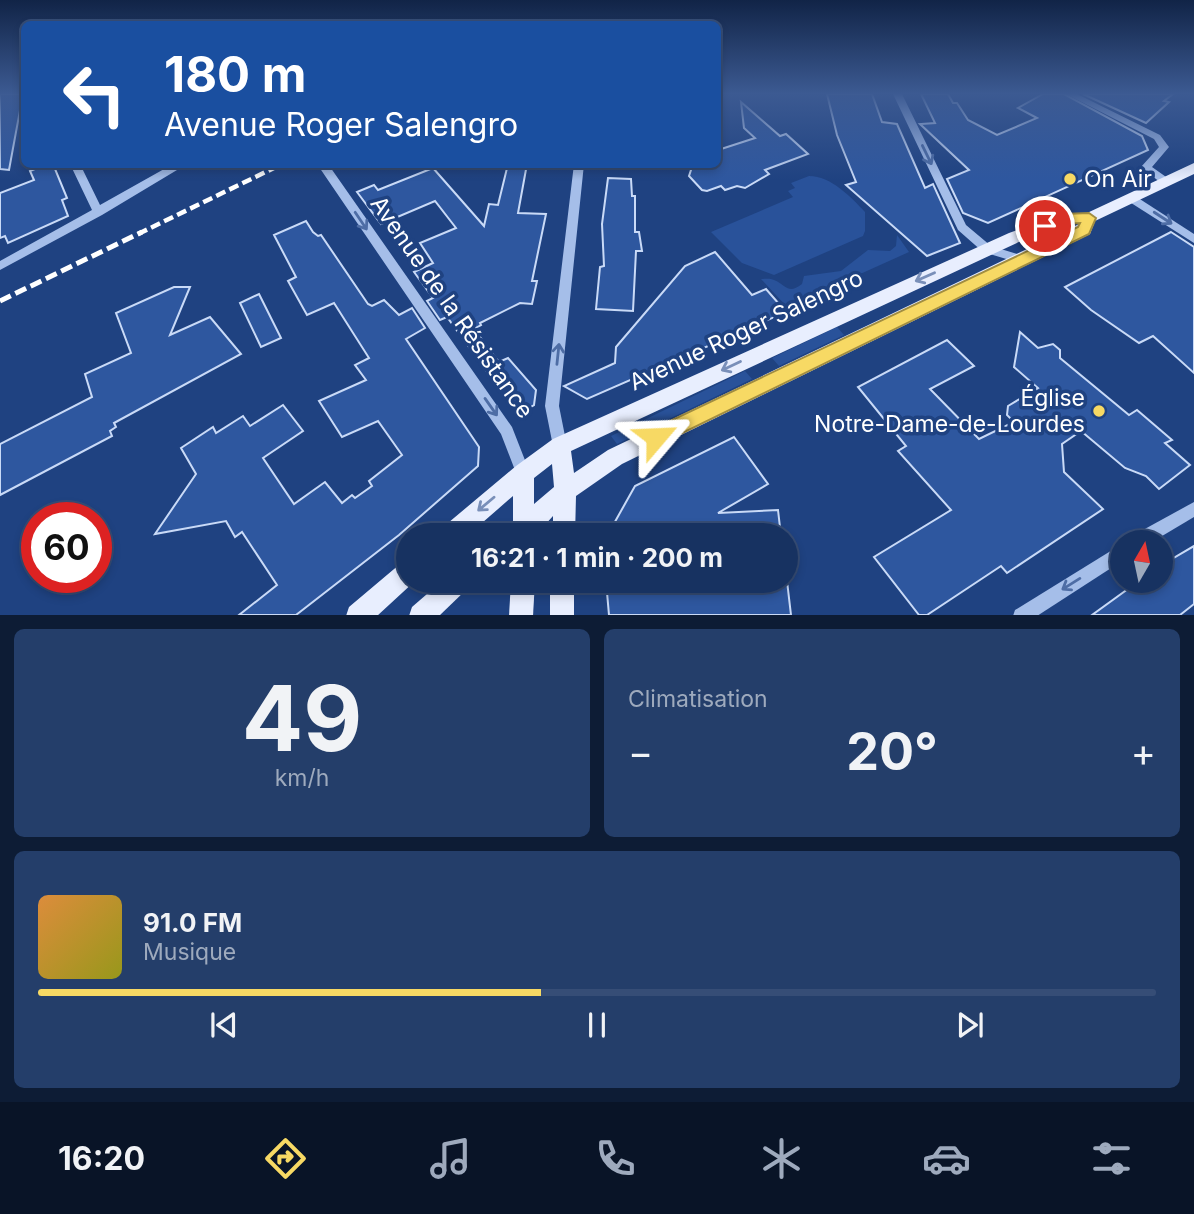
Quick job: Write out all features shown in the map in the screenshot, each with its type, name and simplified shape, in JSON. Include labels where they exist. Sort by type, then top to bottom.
[{"type":"main road","name":"Avenue Roger Salengro","points":[[465,523],[523,473],[560,446],[987,249],[1063,219],[1089,218],[1194,168]]},
{"type":"main road","name":"Avenue Roger Salengro","points":[[531,523],[565,491],[615,457],[1084,230],[1089,218]]},
{"type":"main road","points":[[560,446],[565,491],[564,523]]},
{"type":"main road","name":"Avenue de la Résistance","points":[[521,523],[523,473]]},
{"type":"main road","points":[[358,615],[396,582]]},
{"type":"main road","points":[[421,615],[446,593]]},
{"type":"main road","points":[[521,615],[522,593]]},
{"type":"main road","points":[[562,593],[562,615]]},
{"type":"street","points":[[911,123],[962,227],[987,249],[1020,259]]},
{"type":"street","points":[[1128,123],[1157,137],[1164,147],[1146,167],[1165,181]]},
{"type":"street","points":[[77,168],[98,212]]},
{"type":"street","points":[[0,266],[175,168]]},
{"type":"street","name":"Avenue de la Résistance","points":[[325,168],[507,430],[523,473]]},
{"type":"street","points":[[560,446],[552,406],[579,168]]},
{"type":"street","points":[[1132,198],[1194,239]]},
{"type":"street","points":[[1158,530],[1194,509]]},
{"type":"street","points":[[1021,615],[1110,559]]},
{"type":"shaded area","points":[[809,176],[833,183],[865,212],[863,236],[774,275],[742,263],[711,232],[793,197],[788,191],[795,188],[791,183]]},
{"type":"shaded area","points":[[897,235],[909,252],[787,307],[761,279],[772,279],[793,289],[802,284],[804,276],[841,271],[868,250],[890,251],[896,246]]},
{"type":"shaded area","points":[[837,327],[844,335],[779,366],[772,358]]},
{"type":"shaded area","points":[[745,371],[752,379],[617,444],[611,436]]},
{"type":"building","points":[[0,123],[18,123],[9,170],[0,169]]},
{"type":"building","points":[[743,123],[765,123],[780,136],[786,134],[808,154],[765,170],[769,174],[745,188],[737,186],[725,190],[721,186],[702,190],[689,176],[692,168],[721,168],[721,149],[755,138],[744,128]]},
{"type":"building","points":[[834,123],[897,124],[925,188],[933,184],[960,243],[927,256],[846,185],[856,182]]},
{"type":"building","points":[[973,123],[997,135],[1026,123],[1117,123],[1142,136],[1148,150],[988,223],[963,213],[947,179],[969,170],[920,124]]},
{"type":"building","points":[[55,168],[67,198],[62,200],[68,216],[8,243],[5,236],[0,238],[0,193],[34,180],[30,171]]},
{"type":"building","points":[[433,168],[484,226],[489,204],[498,205],[507,168],[526,168],[518,213],[546,214],[532,281],[537,281],[532,304],[520,303],[480,323],[481,325],[474,329],[499,362],[508,358],[536,390],[534,405],[518,414],[447,317],[440,320],[427,301],[433,298],[414,272],[433,263],[420,243],[456,228],[435,201],[381,224],[357,192],[374,185],[378,190]]},
{"type":"building","points":[[608,178],[631,179],[632,196],[635,196],[635,232],[639,232],[642,251],[636,251],[633,311],[596,309],[600,267],[604,266],[602,224]]},
{"type":"building","points":[[306,221],[313,232],[321,235],[368,304],[372,306],[384,300],[399,315],[412,308],[425,328],[406,339],[479,447],[478,466],[413,523],[396,523],[396,537],[296,615],[239,615],[277,585],[242,532],[235,537],[226,521],[155,534],[196,474],[181,448],[213,427],[216,433],[243,416],[250,426],[283,405],[303,431],[263,458],[294,504],[325,482],[342,503],[352,495],[355,498],[372,486],[369,481],[402,455],[378,421],[342,437],[319,401],[366,380],[355,365],[369,358],[334,303],[307,315],[288,281],[296,277],[274,235]]},
{"type":"building","points":[[1171,232],[1194,247],[1194,373],[1153,336],[1139,343],[1091,310],[1065,287]]},
{"type":"building","points":[[715,252],[752,295],[766,289],[786,312],[587,399],[564,386],[615,363],[616,347],[685,266]]},
{"type":"building","points":[[174,287],[190,287],[170,335],[210,317],[241,354],[114,423],[116,427],[110,431],[112,436],[0,495],[0,444],[92,397],[85,374],[131,353],[116,313]]},
{"type":"building","points":[[259,294],[281,338],[261,347],[240,303]]},
{"type":"building","points":[[1020,332],[1038,348],[1053,344],[1060,350],[1060,358],[1129,415],[1137,410],[1172,440],[1165,443],[1190,465],[1159,489],[1146,476],[1125,468],[1081,431],[1062,444],[1064,472],[1103,509],[1007,573],[1001,566],[927,615],[919,615],[874,557],[951,510],[898,451],[906,446],[858,387],[947,340],[974,366],[930,389],[979,439],[1014,422],[1007,415],[1008,406],[1038,388],[1014,367]]},
{"type":"building","points":[[734,437],[768,484],[718,513],[778,510],[780,523],[614,523],[635,486]]},
{"type":"building","points":[[1194,546],[1194,604],[1180,615],[1092,615],[1122,593],[1173,593],[1173,558]]},
{"type":"building","points":[[607,593],[788,593],[791,615],[609,615]]},
{"type":"railway","points":[[138,234],[274,168]]},
{"type":"railway","points":[[0,301],[142,232]]},
{"type":"place","name":"On Air","points":[[1070,179]]},
{"type":"place","name":"Église Notre-Dame-de-Lourdes","points":[[1099,411]]},
{"type":"route","points":[[656,437],[1084,230],[1089,218],[1063,219],[1045,226]]}]
